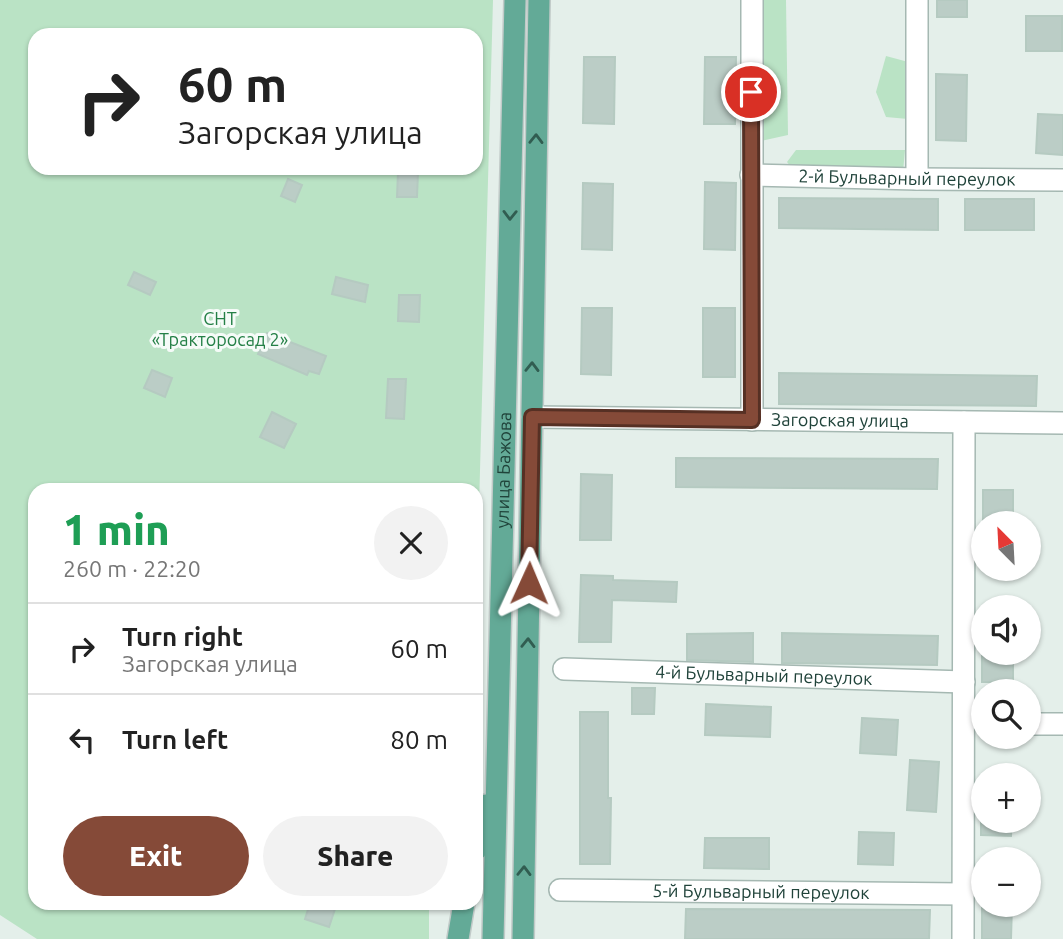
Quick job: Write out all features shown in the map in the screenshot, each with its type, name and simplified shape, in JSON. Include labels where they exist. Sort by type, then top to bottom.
[{"type":"main road","name":"улица Бажова","points":[[493,939],[515,0]]},
{"type":"main road","name":"улица Бажова","points":[[523,939],[539,0]]},
{"type":"main road","points":[[483,818],[498,748]]},
{"type":"main road","points":[[458,939],[463,910]]},
{"type":"street","points":[[752,0],[752,420]]},
{"type":"street","points":[[917,0],[917,179]]},
{"type":"street","name":"2-й Бульварный переулок","points":[[751,175],[1063,180]]},
{"type":"street","name":"Загорская улица","points":[[532,417],[1063,424]]},
{"type":"street","points":[[964,422],[964,682],[971,711]]},
{"type":"street","name":"4-й Бульварный переулок","points":[[564,669],[964,682]]},
{"type":"street","points":[[1041,724],[1063,724]]},
{"type":"street","points":[[963,939],[963,894],[972,749]]},
{"type":"street","name":"5-й Бульварный переулок","points":[[560,890],[963,894]]},
{"type":"green space","name":"СНТ «Тракторосад 2»","points":[[0,0],[493,0],[480,483],[28,483],[28,910],[429,910],[429,939],[37,939],[0,915]]},
{"type":"green space","points":[[759,0],[786,0],[788,135],[761,141]]},
{"type":"green space","points":[[886,56],[912,63],[908,119],[886,117],[876,92]]},
{"type":"green space","points":[[796,150],[905,150],[903,172],[795,172],[787,162]]},
{"type":"building","points":[[937,0],[967,0],[967,17],[937,17]]},
{"type":"building","points":[[1026,16],[1062,16],[1062,51],[1026,51]]},
{"type":"building","points":[[584,57],[615,57],[614,124],[583,123]]},
{"type":"building","points":[[705,57],[736,57],[735,124],[704,124]]},
{"type":"building","points":[[936,74],[967,75],[966,141],[936,140]]},
{"type":"building","points":[[1038,114],[1063,115],[1063,155],[1036,153]]},
{"type":"building","points":[[398,175],[418,175],[417,197],[397,197]]},
{"type":"building","points":[[288,179],[302,185],[295,202],[281,196]]},
{"type":"building","points":[[705,182],[736,183],[735,250],[704,249]]},
{"type":"building","points":[[583,183],[613,184],[612,250],[582,249]]},
{"type":"building","points":[[779,198],[938,199],[938,230],[779,228]]},
{"type":"building","points":[[965,199],[1034,199],[1034,230],[965,230]]},
{"type":"building","points":[[134,272],[156,282],[150,295],[128,285]]},
{"type":"building","points":[[336,277],[368,285],[365,302],[332,294]]},
{"type":"building","points":[[399,295],[420,295],[419,322],[398,321]]},
{"type":"building","points":[[582,308],[612,308],[611,375],[581,374]]},
{"type":"building","points":[[703,308],[735,308],[735,377],[703,377]]},
{"type":"building","points":[[267,333],[326,356],[319,374],[309,371],[307,375],[258,354]]},
{"type":"building","points":[[152,370],[172,378],[165,397],[144,388]]},
{"type":"building","points":[[779,373],[1037,376],[1036,406],[779,404]]},
{"type":"building","points":[[388,379],[406,379],[404,419],[386,418]]},
{"type":"building","points":[[272,412],[296,424],[284,448],[260,437]]},
{"type":"building","points":[[676,458],[938,459],[937,489],[676,487]]},
{"type":"building","points":[[581,474],[612,475],[611,540],[580,540]]},
{"type":"building","points":[[983,490],[1013,490],[1013,511],[983,511]]},
{"type":"building","points":[[581,575],[613,576],[613,580],[677,582],[676,602],[612,600],[611,642],[579,642]]},
{"type":"building","points":[[753,633],[753,662],[687,660],[687,634]]},
{"type":"building","points":[[782,633],[938,636],[937,665],[782,663]]},
{"type":"building","points":[[982,665],[1013,665],[1013,679],[982,679]]},
{"type":"building","points":[[632,688],[655,688],[654,714],[632,714]]},
{"type":"building","points":[[706,704],[771,707],[770,737],[705,735]]},
{"type":"building","points":[[580,712],[608,712],[610,864],[580,864]]},
{"type":"building","points":[[862,718],[898,720],[896,755],[860,753]]},
{"type":"building","points":[[910,760],[939,762],[936,812],[907,810]]},
{"type":"building","points":[[859,832],[894,833],[893,865],[858,864]]},
{"type":"building","points":[[981,833],[1011,833],[1011,836]]},
{"type":"building","points":[[705,838],[769,838],[769,869],[704,868]]},
{"type":"building","points":[[686,909],[930,910],[929,939],[685,939]]},
{"type":"building","points":[[308,910],[335,910],[329,927],[305,919]]},
{"type":"building","points":[[982,917],[1012,917],[1011,939],[982,939]]},
{"type":"route","points":[[529,583],[532,417],[752,420],[751,92]]}]
